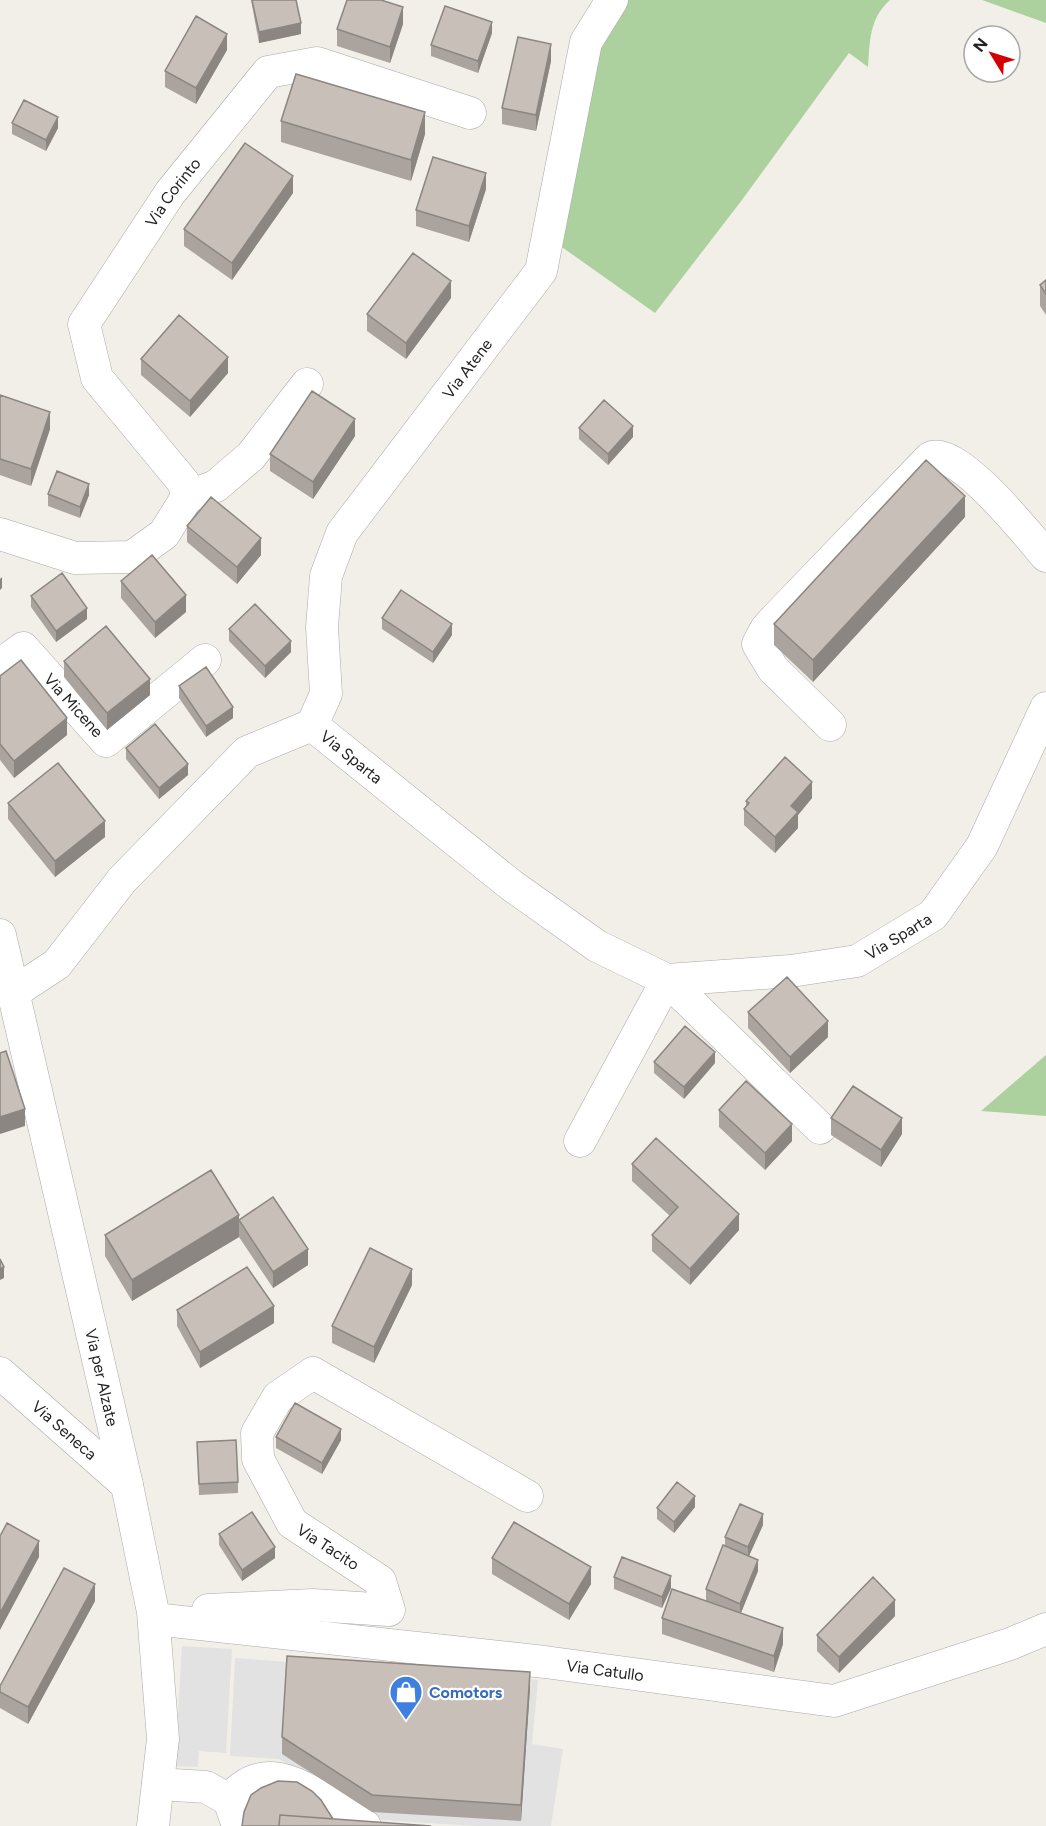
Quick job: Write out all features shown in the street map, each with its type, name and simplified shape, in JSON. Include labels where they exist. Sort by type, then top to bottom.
[{"type":"street","name":"Via Atene","points":[[312,725],[326,694],[322,627],[326,576],[342,533],[541,272],[586,42],[612,0]]},
{"type":"street","name":"Via Corinto","points":[[187,497],[184,483],[97,378],[84,324],[170,193],[268,72],[317,63],[470,113]]},
{"type":"street","points":[[0,534],[75,558],[132,557],[164,534],[187,497],[216,486],[251,456],[307,384]]},
{"type":"street","points":[[830,725],[773,669],[758,644],[760,638],[773,621],[930,458],[935,455],[942,456],[972,476],[1000,503],[1046,556]]},
{"type":"street","name":"Via Micene","points":[[0,665],[23,648],[105,741],[205,660]]},
{"type":"street","name":"Via Sparta","points":[[667,980],[791,971],[856,961],[933,915],[982,846],[1046,708]]},
{"type":"street","name":"Via Sparta","points":[[13,993],[57,964],[122,880],[248,752],[312,725],[511,885],[597,946],[667,980],[820,1128]]},
{"type":"street","name":"Via per Alzate","points":[[0,935],[127,1485],[154,1616],[163,1739],[153,1826]]},
{"type":"street","points":[[580,1140],[667,980]]},
{"type":"street","name":"Via Tacito","points":[[154,1616],[313,1605],[389,1610],[380,1581],[292,1522],[258,1459],[257,1433],[278,1397],[313,1373],[527,1496]]},
{"type":"street","name":"Via Seneca","points":[[0,1374],[127,1485]]},
{"type":"street","name":"Via Catullo","points":[[154,1616],[545,1662],[834,1701],[1010,1644],[1046,1629]]},
{"type":"street","points":[[158,1784],[206,1787],[233,1813],[244,1785],[265,1778],[283,1780],[304,1787],[365,1826]]},
{"type":"green space","points":[[628,0],[890,0],[874,23],[870,39],[868,67],[849,53],[742,200],[655,313],[559,245],[591,55]]},
{"type":"green space","points":[[982,0],[1046,0],[1046,23]]},
{"type":"green space","points":[[1046,1055],[1046,1116],[981,1111]]},
{"type":"shaded area","points":[[182,1646],[232,1649],[226,1753],[199,1751],[198,1767],[175,1766]]},
{"type":"shaded area","name":"Comotors","points":[[235,1658],[538,1680],[532,1744],[563,1749],[551,1826],[475,1826],[380,1820],[279,1759],[230,1756]]},
{"type":"building","points":[[252,0],[296,0],[301,23],[259,32]]},
{"type":"building","points":[[347,0],[381,0],[403,7],[390,47],[337,29]]},
{"type":"building","points":[[445,6],[492,22],[478,61],[431,45]]},
{"type":"building","points":[[196,16],[227,34],[196,88],[165,71]]},
{"type":"building","points":[[518,37],[551,44],[536,115],[502,108]]},
{"type":"building","points":[[296,74],[425,112],[411,160],[281,121]]},
{"type":"building","points":[[24,100],[58,117],[46,140],[12,123]]},
{"type":"building","points":[[245,143],[293,176],[232,263],[184,229]]},
{"type":"building","points":[[433,157],[486,173],[469,226],[416,210]]},
{"type":"building","points":[[413,253],[451,281],[406,343],[367,314]]},
{"type":"building","points":[[1046,280],[1046,294],[1040,285]]},
{"type":"building","points":[[179,315],[228,357],[190,401],[141,359]]},
{"type":"building","points":[[312,391],[355,419],[313,482],[270,454]]},
{"type":"building","points":[[0,395],[50,412],[31,469],[0,459]]},
{"type":"building","points":[[604,400],[633,426],[608,454],[579,428]]},
{"type":"building","points":[[926,460],[965,496],[813,660],[774,624]]},
{"type":"building","points":[[57,471],[89,484],[80,507],[48,494]]},
{"type":"building","points":[[211,497],[261,538],[237,567],[187,526]]},
{"type":"building","points":[[152,555],[186,595],[155,622],[121,581]]},
{"type":"building","points":[[62,573],[87,608],[56,631],[31,596]]},
{"type":"building","points":[[401,590],[452,624],[433,652],[382,618]]},
{"type":"building","points":[[255,604],[291,641],[265,666],[229,629]]},
{"type":"building","points":[[106,626],[150,679],[107,713],[64,661]]},
{"type":"building","points":[[21,660],[67,718],[14,761],[0,744],[0,676]]},
{"type":"building","points":[[206,667],[233,707],[206,726],[179,686]]},
{"type":"building","points":[[155,724],[188,764],[159,788],[126,748]]},
{"type":"building","points":[[785,757],[812,782],[791,806],[798,812],[775,837],[744,809],[749,803],[746,801]]},
{"type":"building","points":[[58,763],[105,821],[55,861],[8,803]]},
{"type":"building","points":[[787,977],[828,1021],[790,1057],[748,1012]]},
{"type":"building","points":[[685,1026],[715,1052],[684,1087],[654,1062]]},
{"type":"building","points":[[6,1051],[25,1109],[0,1117],[0,1053]]},
{"type":"building","points":[[746,1081],[792,1124],[765,1153],[719,1110]]},
{"type":"building","points":[[853,1086],[902,1118],[881,1150],[831,1118]]},
{"type":"building","points":[[656,1138],[739,1214],[690,1269],[652,1235],[678,1207],[632,1164]]},
{"type":"building","points":[[211,1170],[239,1215],[132,1280],[105,1235]]},
{"type":"building","points":[[273,1197],[308,1249],[273,1272],[239,1220]]},
{"type":"building","points":[[370,1248],[412,1269],[374,1347],[332,1326]]},
{"type":"building","points":[[247,1267],[274,1306],[200,1352],[177,1310]]},
{"type":"building","points":[[295,1403],[341,1429],[322,1463],[276,1437]]},
{"type":"building","points":[[236,1440],[238,1482],[199,1484],[197,1442]]},
{"type":"building","points":[[677,1482],[695,1496],[674,1522],[657,1508]]},
{"type":"building","points":[[740,1504],[763,1514],[748,1547],[725,1537]]},
{"type":"building","points":[[252,1512],[275,1547],[242,1570],[219,1534]]},
{"type":"building","points":[[514,1522],[591,1567],[569,1604],[492,1558]]},
{"type":"building","points":[[7,1523],[39,1541],[0,1613],[0,1536]]},
{"type":"building","points":[[723,1545],[758,1560],[740,1604],[706,1589]]},
{"type":"building","points":[[622,1557],[671,1576],[662,1597],[614,1577]]},
{"type":"building","points":[[64,1568],[95,1584],[28,1707],[0,1692],[0,1686]]},
{"type":"building","points":[[873,1577],[895,1600],[839,1657],[817,1635]]},
{"type":"building","points":[[672,1589],[783,1628],[774,1656],[662,1618]]},
{"type":"building","name":"Comotors","points":[[287,1656],[530,1672],[521,1805],[372,1795],[282,1737]]},
{"type":"building","points":[[278,1781],[297,1782],[312,1791],[321,1800],[333,1819],[280,1815],[279,1826],[242,1826],[244,1812],[251,1795]]},
{"type":"building","points":[[280,1815],[431,1826],[279,1826]]},
{"type":"place","name":"Comotors","points":[[406,1721]]}]
